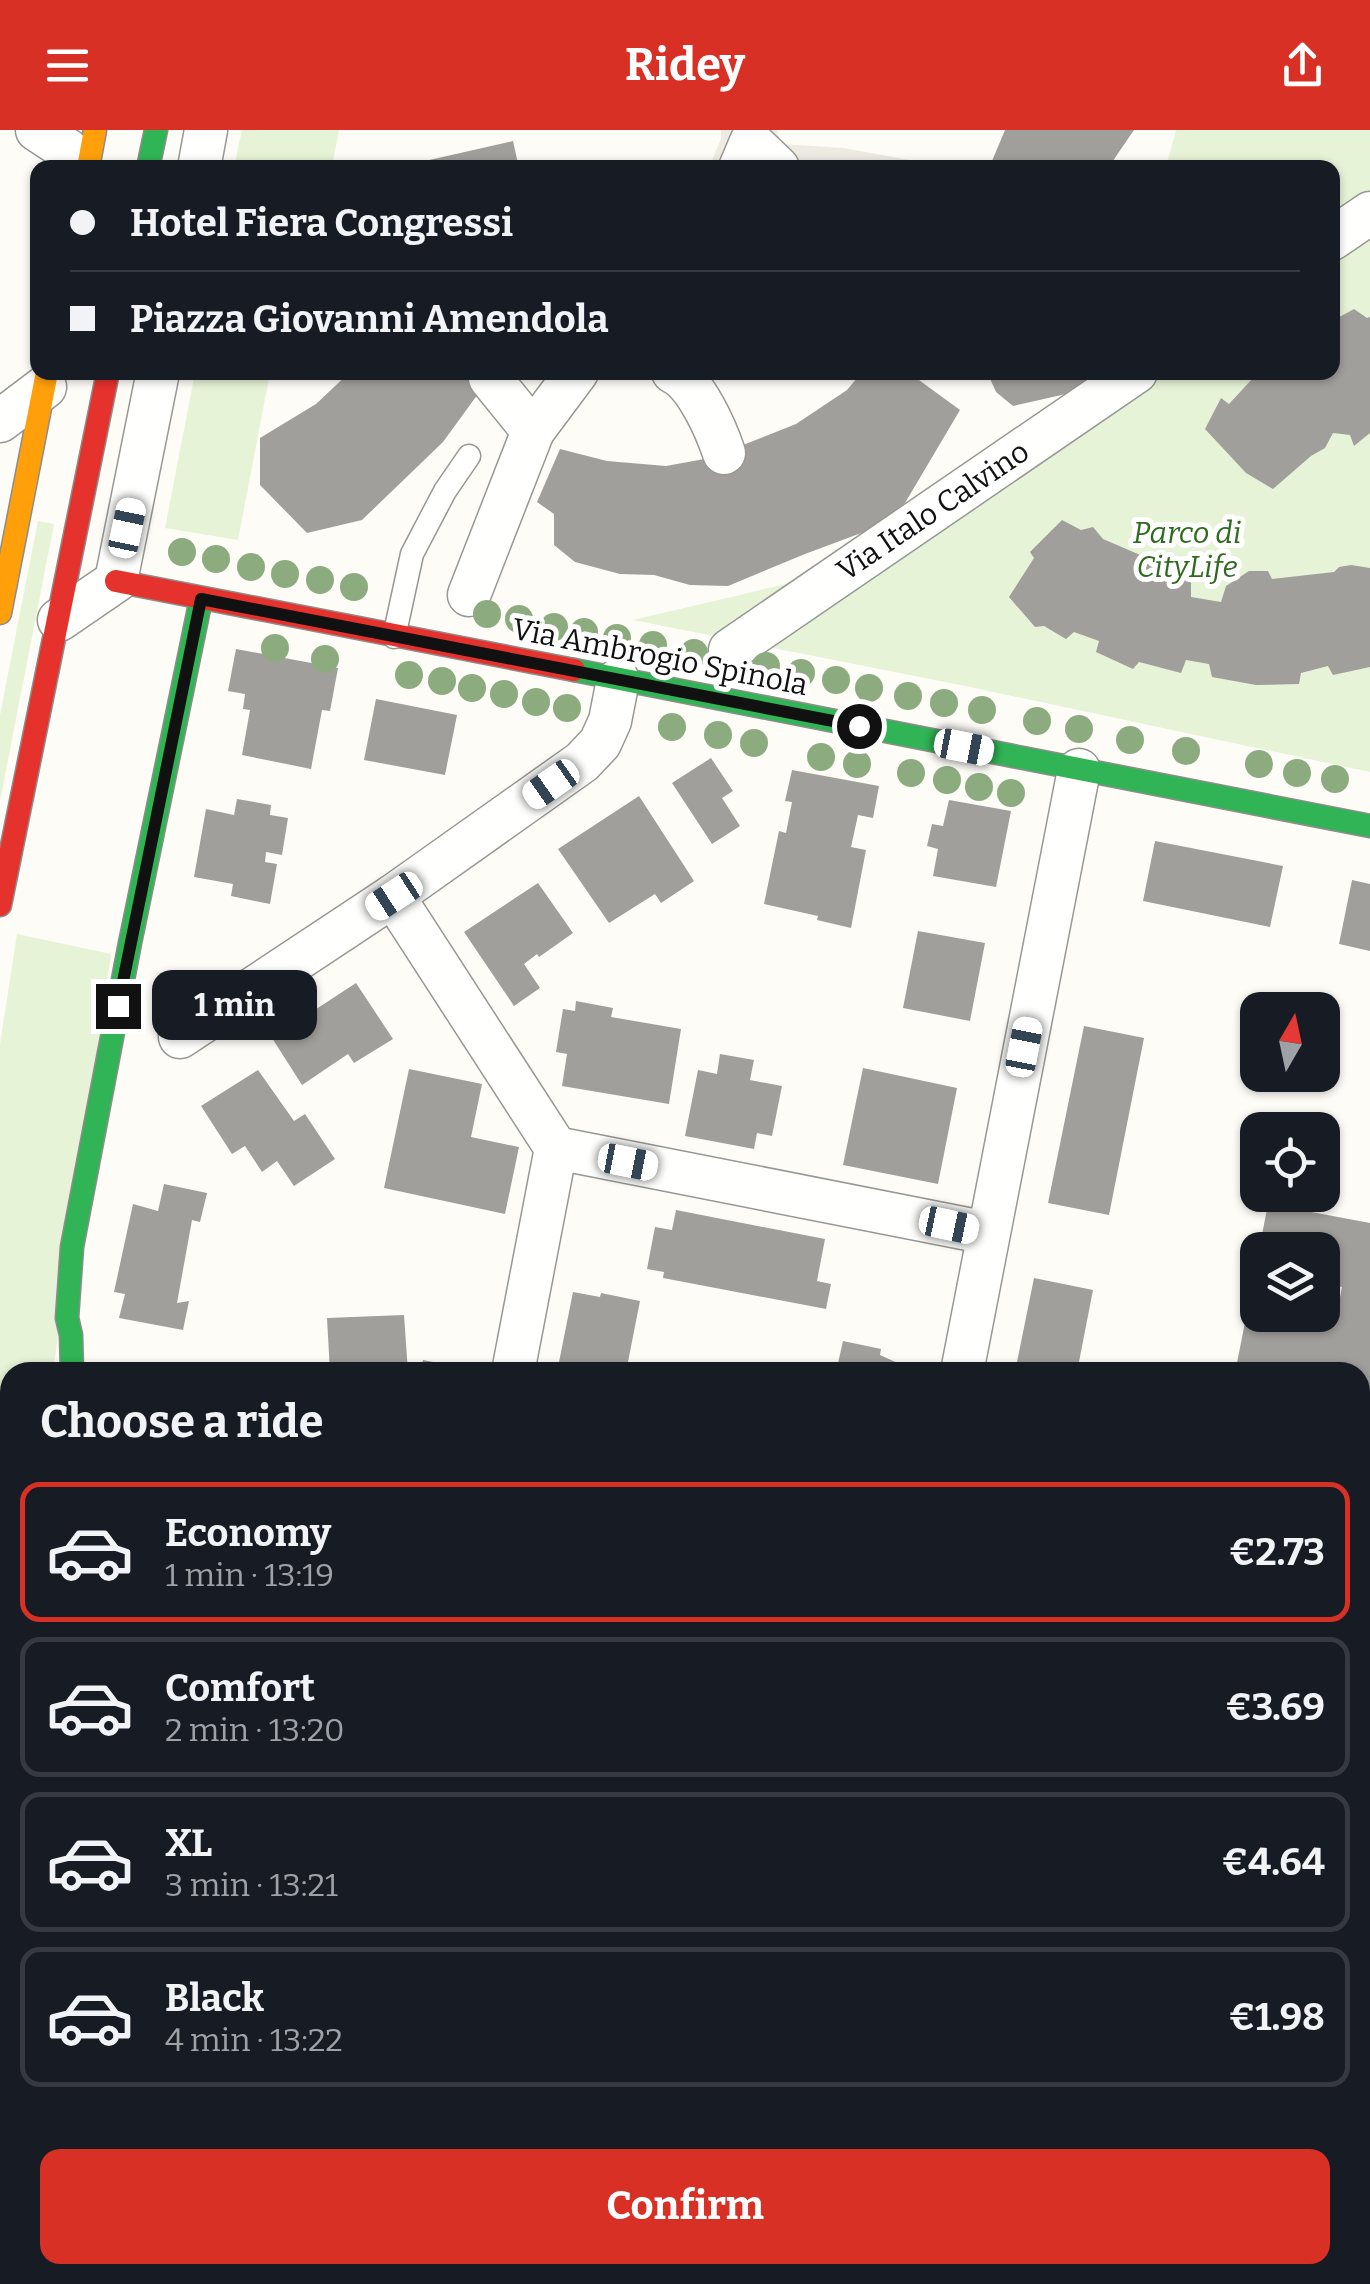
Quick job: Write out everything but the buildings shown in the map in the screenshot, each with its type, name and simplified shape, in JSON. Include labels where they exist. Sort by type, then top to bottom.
[{"type":"street","points":[[37,130],[70,151],[75,160]]},
{"type":"street","points":[[89,160],[95,130]]},
{"type":"street","points":[[150,160],[156,130]]},
{"type":"street","points":[[200,160],[206,130]]},
{"type":"street","points":[[1340,234],[1370,214]]},
{"type":"street","points":[[0,421],[46,380]]},
{"type":"street","points":[[0,613],[46,380]]},
{"type":"street","points":[[0,905],[106,380]]},
{"type":"street","points":[[59,620],[116,581],[156,380]]},
{"type":"street","points":[[492,380],[533,431]]},
{"type":"street","points":[[469,595],[533,431],[571,380]]},
{"type":"street","points":[[682,380],[714,425],[724,453]]},
{"type":"street","name":"Via Italo Calvino","points":[[730,650],[1124,380]]},
{"type":"street","name":"Via Ambrogio Spinola","points":[[116,581],[1370,826]]},
{"type":"street","points":[[72,1362],[67,1318],[72,1248],[201,599]]},
{"type":"street","points":[[180,1037],[394,896],[582,762],[600,743],[610,721],[618,680]]},
{"type":"street","points":[[964,1362],[1079,770]]},
{"type":"street","points":[[394,896],[556,1148],[515,1362]]},
{"type":"street","points":[[556,1148],[988,1233]]},
{"type":"lane","points":[[394,637],[412,554],[468,456]]},
{"type":"green space","points":[[242,130],[339,130],[333,160],[236,160]]},
{"type":"green space","name":"Parco di CityLife","points":[[1176,130],[1370,130],[1370,772],[633,620],[807,579],[1104,380],[1340,380],[1340,160],[1168,160]]},
{"type":"green space","points":[[194,380],[269,380],[238,540],[165,528]]},
{"type":"green space","points":[[38,521],[54,524],[0,801],[0,715]]},
{"type":"green space","points":[[17,934],[111,954],[54,1362],[0,1362],[0,1044]]},
{"type":"shaded area","points":[[721,130],[777,130],[780,144],[844,148],[909,160],[712,160]]},
{"type":"traffic: fast","points":[[150,160],[156,130]]},
{"type":"traffic: fast","points":[[72,1362],[67,1318],[72,1247],[201,599]]},
{"type":"traffic: fast","points":[[574,670],[1370,826]]},
{"type":"traffic: slow","points":[[89,160],[95,130]]},
{"type":"traffic: slow","points":[[0,613],[45,380]]},
{"type":"traffic: jam","points":[[0,905],[106,380]]},
{"type":"traffic: jam","points":[[116,581],[574,670]]},
{"type":"route","points":[[118,1006],[201,599],[859,726]]}]
